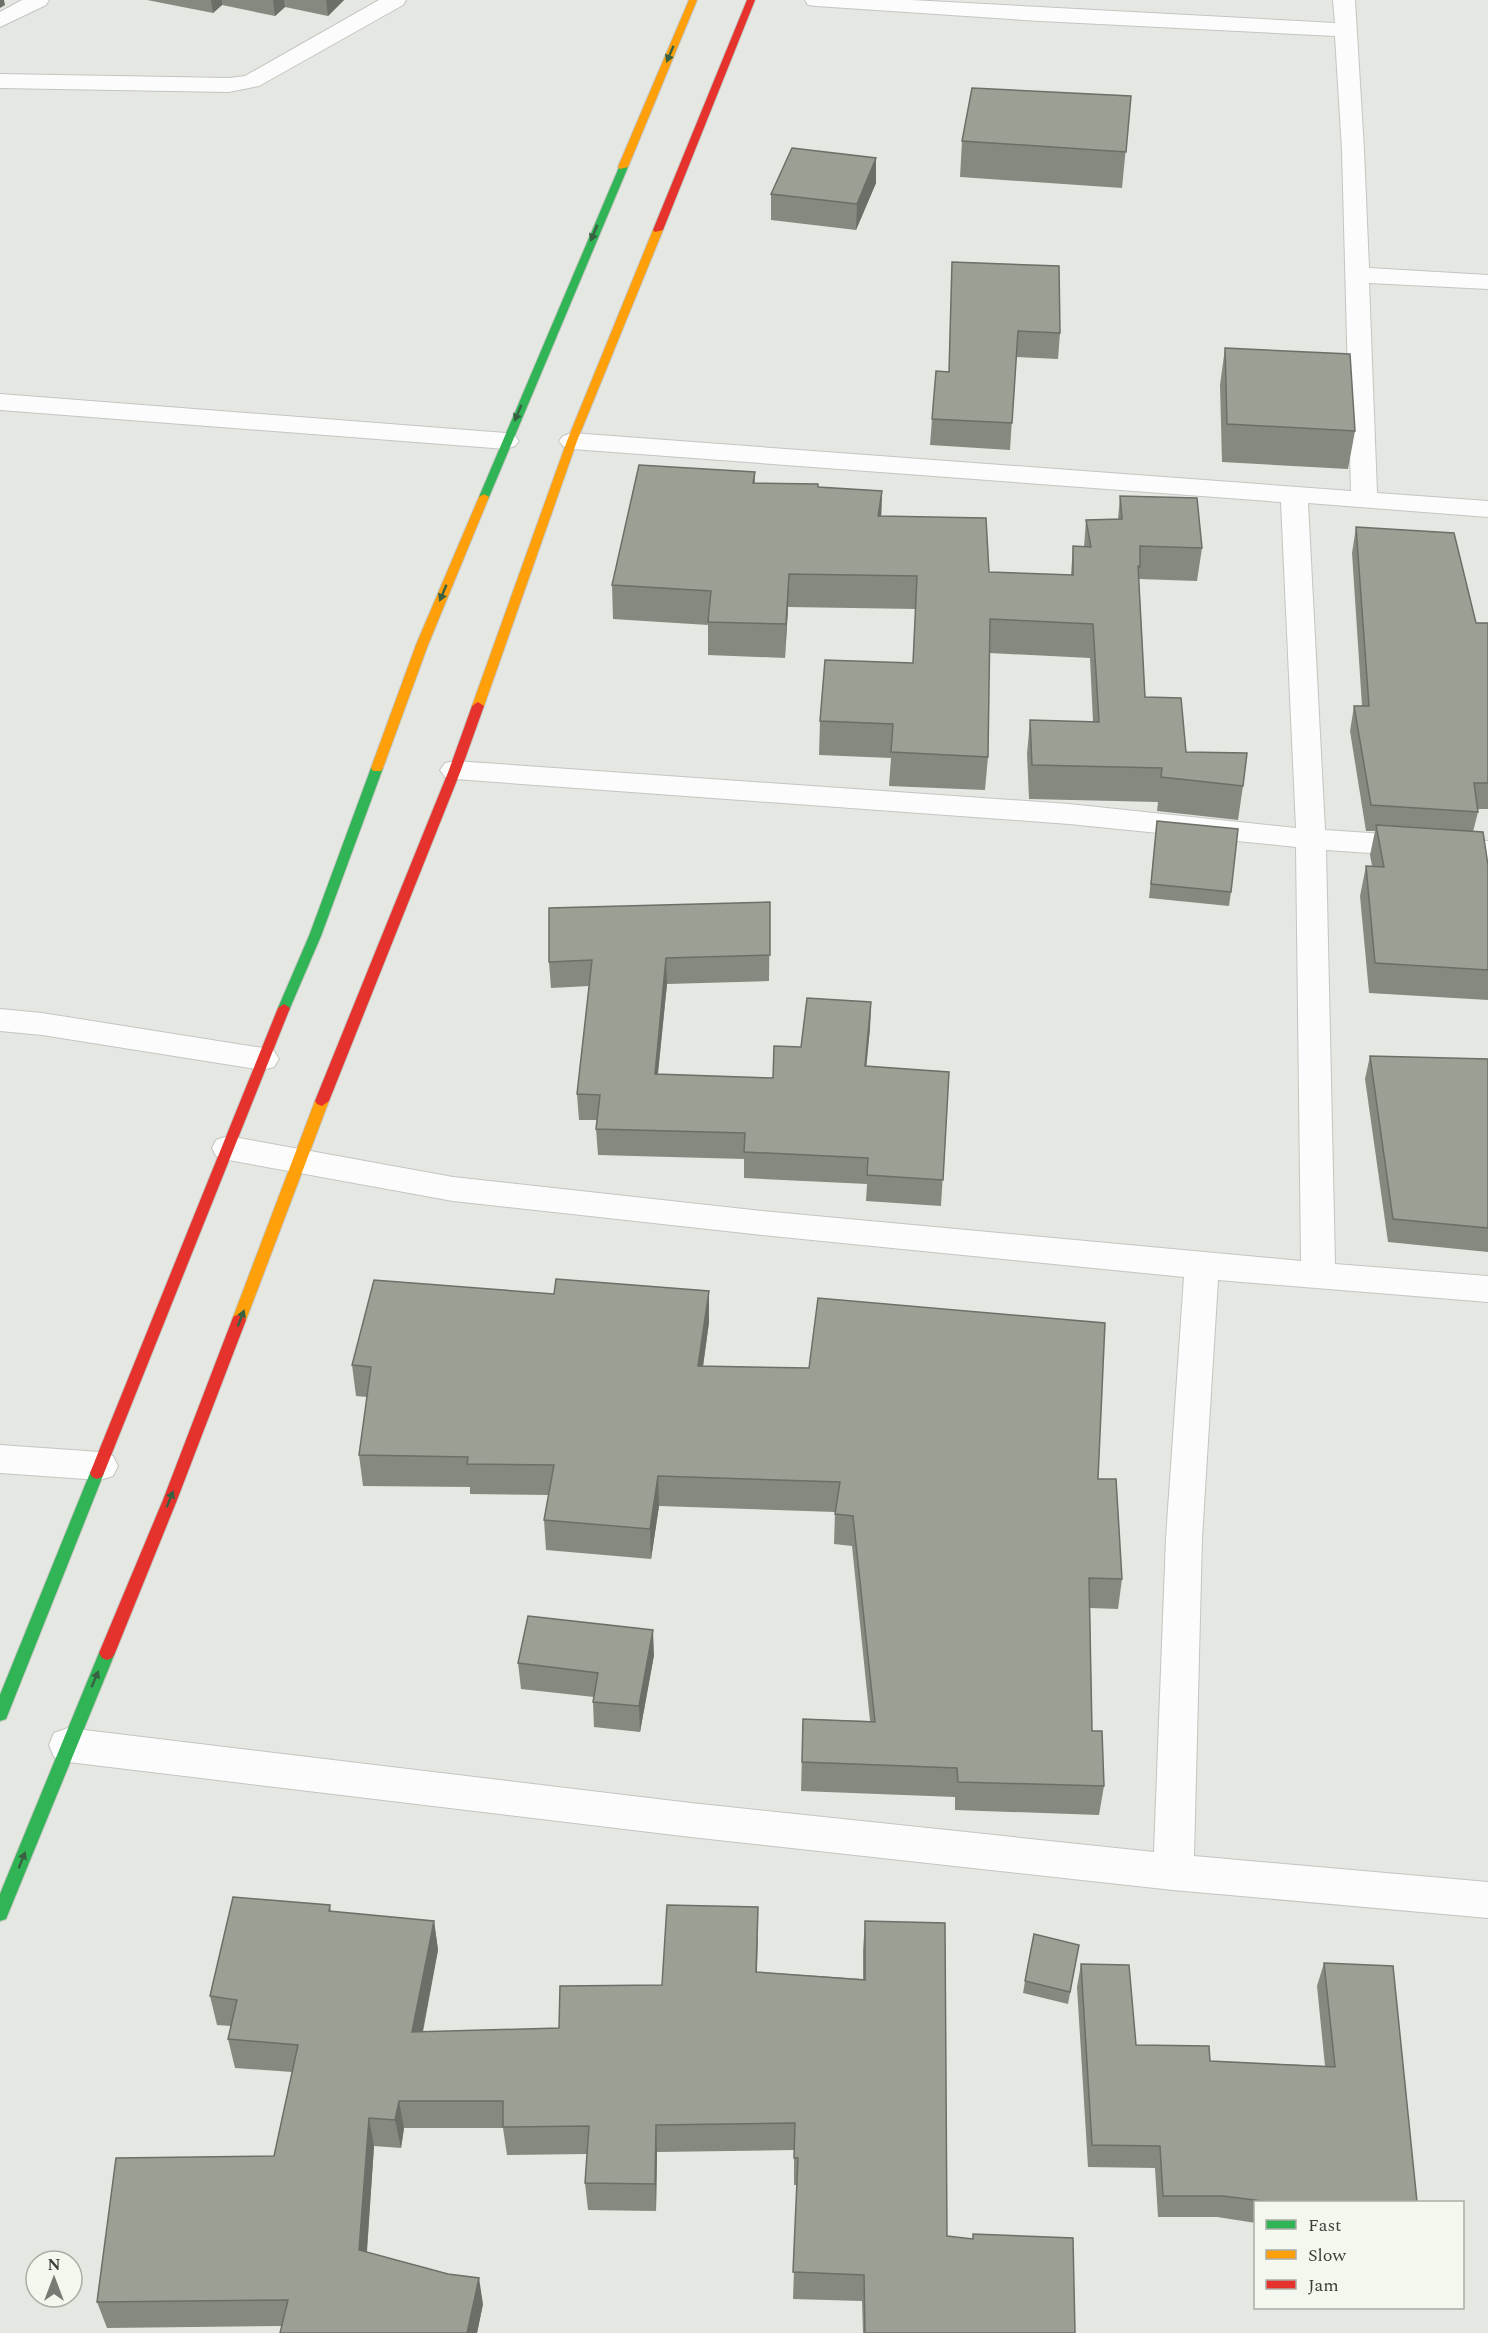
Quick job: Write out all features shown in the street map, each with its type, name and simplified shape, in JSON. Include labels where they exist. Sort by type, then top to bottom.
[{"type":"street","points":[[0,21],[38,0]]},
{"type":"street","points":[[0,81],[229,85],[251,81],[395,0]]},
{"type":"street","points":[[0,1714],[263,1059],[315,936],[422,645],[693,0]]},
{"type":"street","points":[[0,1914],[170,1500],[332,1076],[455,770],[572,441],[751,0]]},
{"type":"street","points":[[816,0],[1041,15],[1345,30]]},
{"type":"street","points":[[1344,0],[1353,150],[1364,500]]},
{"type":"street","points":[[1358,275],[1488,282]]},
{"type":"street","points":[[0,402],[506,441]]},
{"type":"street","points":[[572,441],[1488,509]]},
{"type":"street","points":[[1294,496],[1311,839],[1318,1274]]},
{"type":"street","points":[[455,770],[1069,814],[1311,839],[1488,851]]},
{"type":"street","points":[[0,1020],[42,1024],[263,1059]]},
{"type":"street","points":[[228,1148],[453,1189],[762,1223],[1202,1266],[1488,1289]]},
{"type":"street","points":[[1173,1872],[1184,1538],[1202,1266]]},
{"type":"street","points":[[0,1458],[100,1466]]},
{"type":"street","points":[[68,1745],[691,1820],[1173,1872],[1488,1900]]},
{"type":"building","points":[[972,88],[1131,96],[1126,152],[962,141]]},
{"type":"building","points":[[792,148],[876,158],[857,204],[771,194]]},
{"type":"building","points":[[952,262],[1059,266],[1060,333],[1018,331],[1012,423],[932,419],[936,371],[949,372]]},
{"type":"building","points":[[1225,348],[1350,354],[1355,431],[1227,424]]},
{"type":"building","points":[[639,465],[755,472],[753,483],[818,484],[818,487],[882,491],[878,516],[986,518],[989,572],[1073,575],[1073,546],[1091,547],[1086,520],[1122,519],[1120,496],[1197,498],[1202,548],[1140,546],[1140,567],[1138,566],[1145,697],[1181,698],[1186,752],[1247,753],[1243,786],[1161,777],[1162,768],[1032,765],[1030,720],[1099,722],[1093,624],[990,619],[988,757],[891,752],[893,724],[820,721],[825,660],[913,663],[917,576],[789,574],[786,624],[708,622],[711,591],[612,585]]},
{"type":"building","points":[[1356,527],[1454,533],[1476,623],[1488,623],[1488,783],[1474,783],[1478,812],[1371,805],[1354,706],[1369,706]]},
{"type":"building","points":[[1157,821],[1238,829],[1231,892],[1151,884]]},
{"type":"building","points":[[1376,825],[1483,832],[1488,865],[1488,970],[1375,963],[1366,866],[1384,867]]},
{"type":"building","points":[[770,902],[770,955],[666,958],[655,1074],[773,1078],[774,1046],[801,1047],[807,998],[871,1002],[865,1066],[949,1072],[943,1180],[867,1175],[868,1158],[744,1152],[745,1133],[596,1129],[600,1095],[577,1094],[592,960],[549,962],[549,908]]},
{"type":"building","points":[[1370,1056],[1488,1059],[1488,1228],[1393,1219]]},
{"type":"building","points":[[556,1279],[709,1291],[698,1366],[809,1368],[818,1298],[1105,1323],[1098,1479],[1116,1479],[1122,1579],[1089,1578],[1092,1731],[1102,1731],[1104,1786],[958,1782],[957,1768],[802,1762],[803,1719],[875,1722],[853,1516],[835,1514],[840,1482],[658,1476],[650,1529],[544,1520],[554,1465],[467,1464],[468,1457],[359,1455],[371,1367],[352,1365],[374,1280],[554,1294]]},
{"type":"building","points":[[528,1616],[653,1630],[639,1706],[593,1702],[598,1673],[518,1663]]},
{"type":"building","points":[[233,1897],[330,1905],[329,1911],[434,1921],[412,2032],[559,2028],[560,1986],[662,1985],[667,1905],[758,1907],[756,1972],[865,1980],[865,1921],[945,1923],[947,2236],[973,2239],[973,2234],[1073,2238],[1075,2333],[865,2333],[864,2275],[793,2272],[798,2158],[794,2158],[795,2123],[656,2125],[655,2184],[585,2183],[589,2126],[503,2127],[503,2101],[399,2101],[395,2120],[369,2118],[359,2250],[448,2274],[479,2278],[467,2333],[280,2333],[288,2300],[97,2302],[116,2158],[274,2156],[298,2045],[228,2039],[237,2000],[210,1996]]},
{"type":"building","points":[[1034,1934],[1079,1945],[1070,1992],[1025,1981]]},
{"type":"building","points":[[1324,1963],[1393,1966],[1417,2201],[1262,2201],[1223,2196],[1163,2196],[1160,2146],[1092,2145],[1081,1964],[1129,1965],[1136,2045],[1209,2046],[1210,2061],[1335,2067]]},
{"type":"traffic: fast","points":[[484,497],[623,167]]},
{"type":"traffic: fast","points":[[284,1008],[315,936],[377,768]]},
{"type":"traffic: fast","points":[[0,1714],[97,1473]]},
{"type":"traffic: fast","points":[[0,1914],[107,1653]]},
{"type":"traffic: slow","points":[[623,167],[693,0]]},
{"type":"traffic: slow","points":[[478,706],[572,441],[658,230]]},
{"type":"traffic: slow","points":[[377,768],[422,645],[484,497]]},
{"type":"traffic: slow","points":[[239,1320],[322,1101]]},
{"type":"traffic: jam","points":[[658,230],[751,0]]},
{"type":"traffic: jam","points":[[322,1101],[455,770],[478,706]]},
{"type":"traffic: jam","points":[[97,1473],[284,1008]]},
{"type":"traffic: jam","points":[[107,1653],[170,1500],[239,1320]]}]
